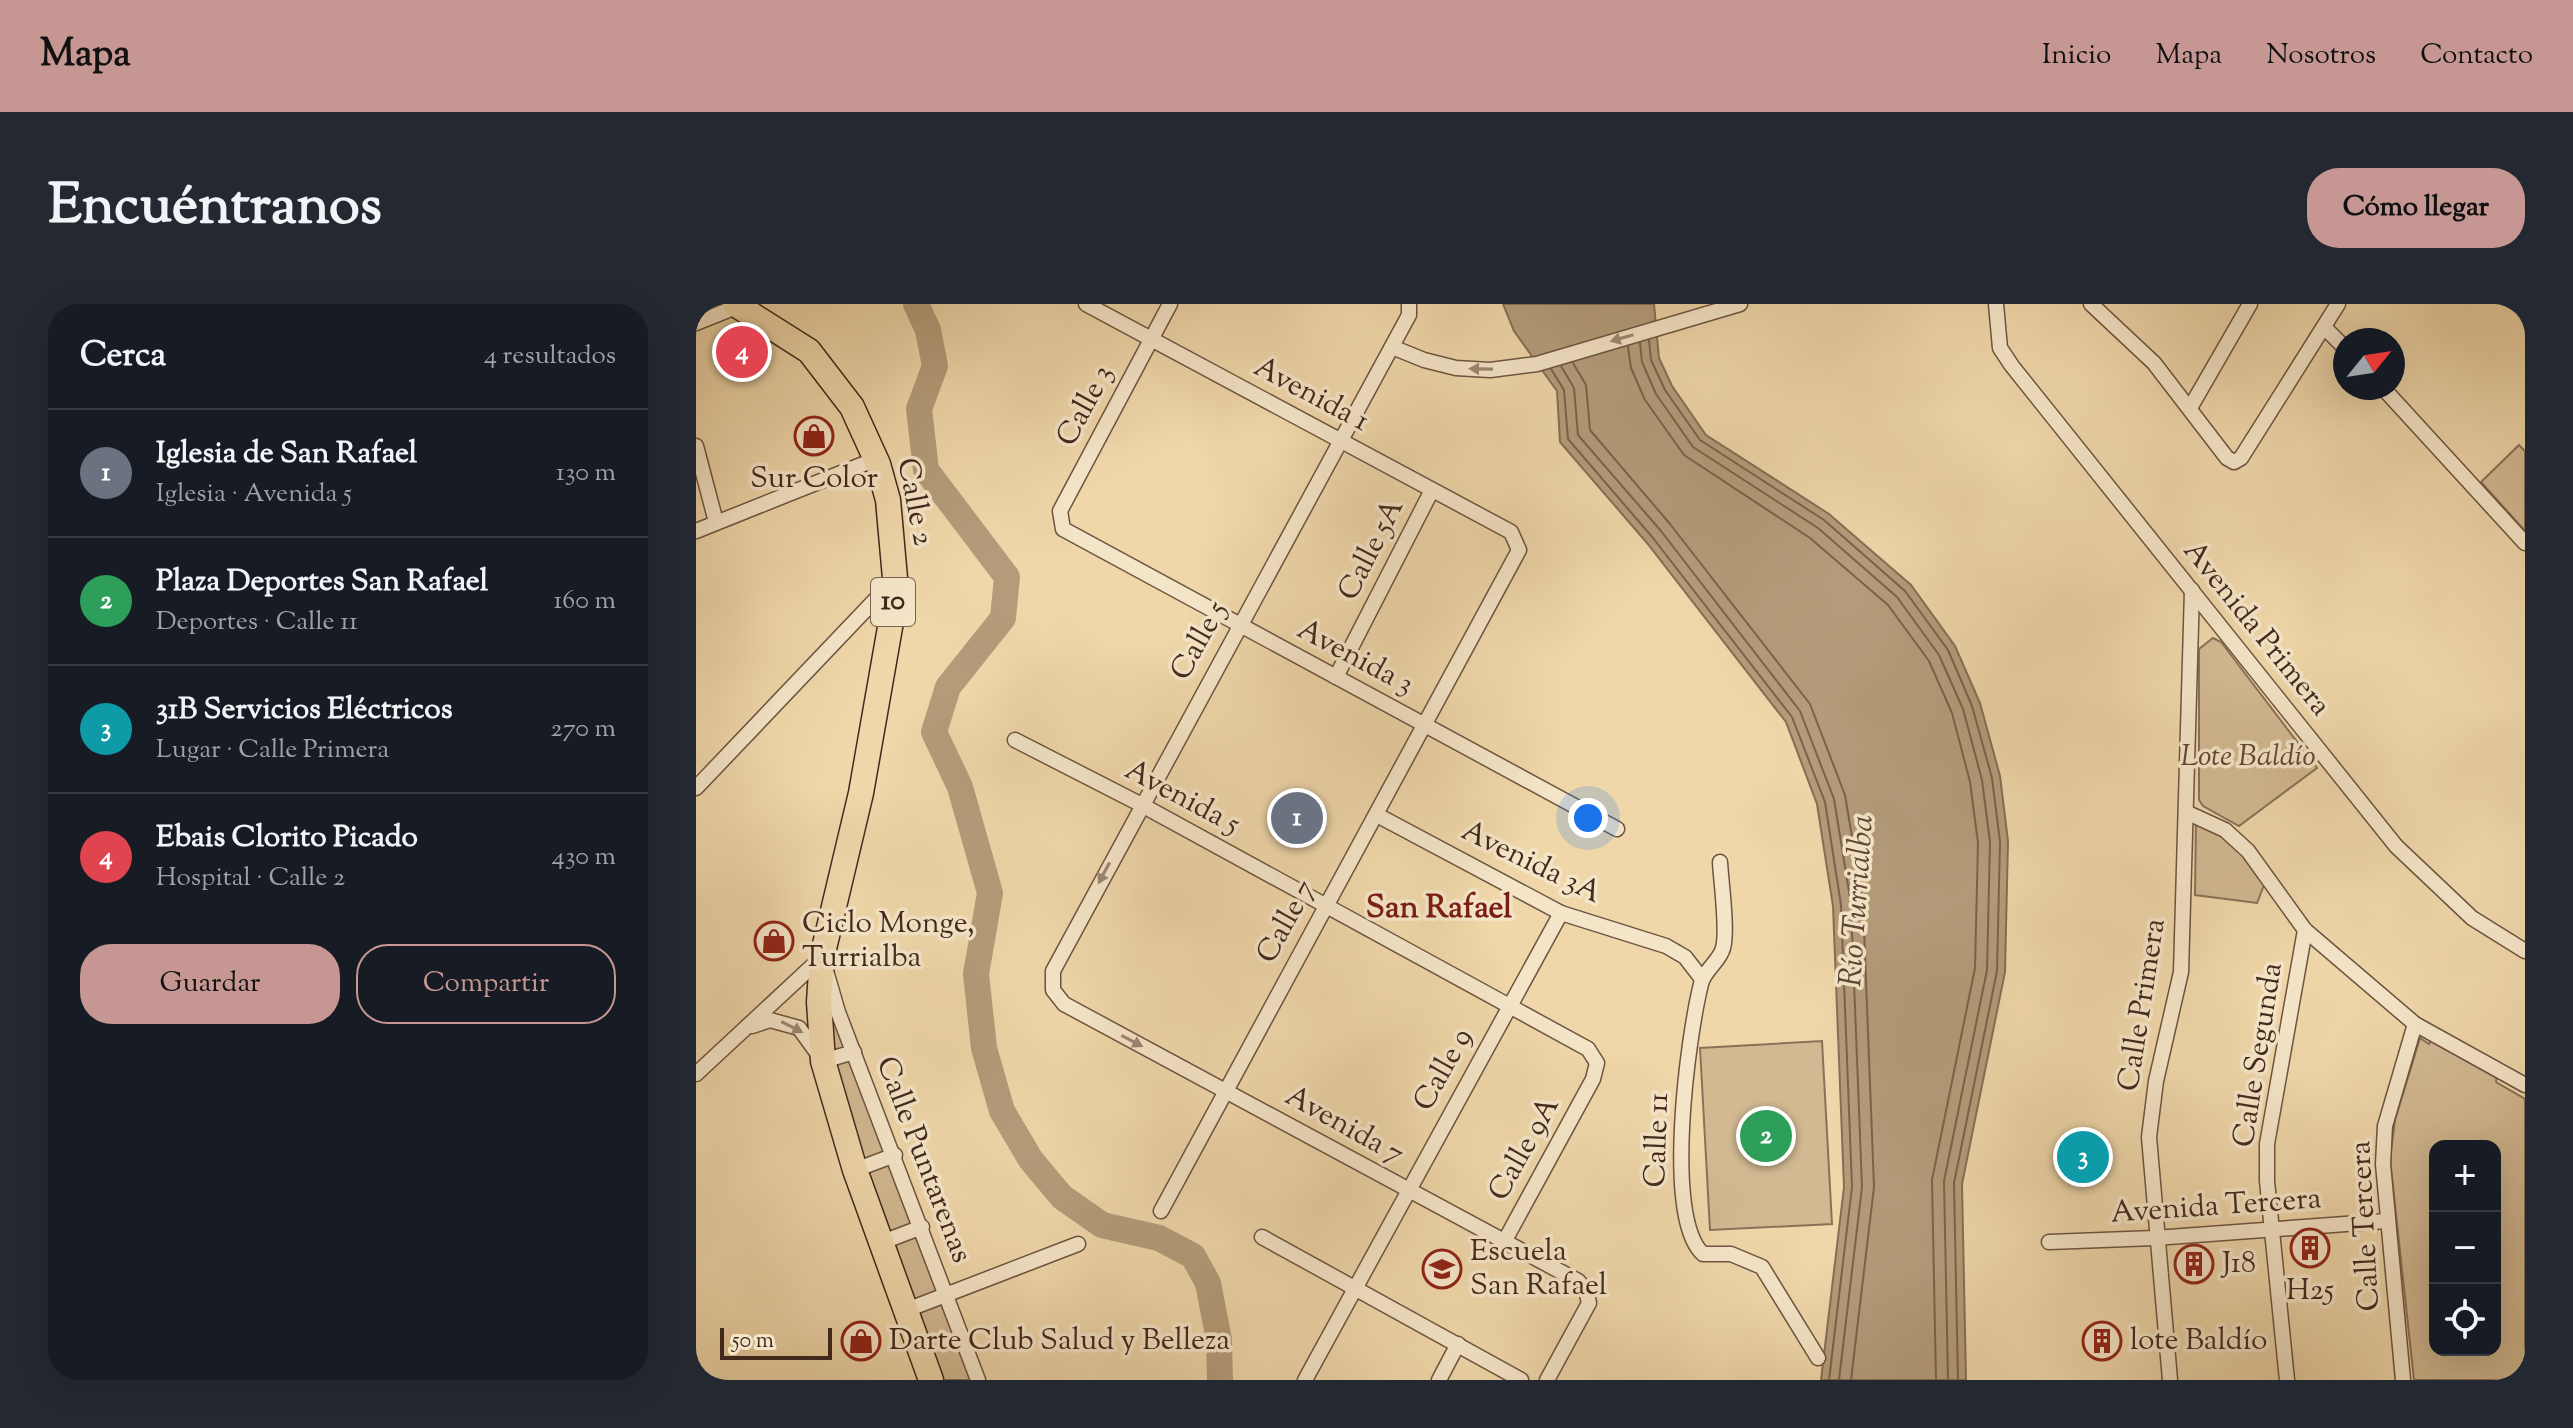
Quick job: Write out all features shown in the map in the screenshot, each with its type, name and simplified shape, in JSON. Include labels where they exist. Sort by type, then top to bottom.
[{"type":"main road","name":"Calle 2","points":[[736,305],[809,351],[852,407],[876,459],[888,500],[895,578],[892,616],[861,793],[822,957]]},
{"type":"main road","name":"10","points":[[822,957],[819,1002],[823,1061],[855,1170],[931,1380]]},
{"type":"street","name":"Avenida 1","points":[[1086,304],[1511,532]]},
{"type":"street","name":"Calle 3","points":[[1068,532],[1060,524],[1060,511],[1170,304]]},
{"type":"street","name":"Calle 5","points":[[1064,1004],[1053,990],[1053,971],[1140,804],[1343,442],[1409,315],[1409,304]]},
{"type":"street","points":[[1392,347],[1424,360],[1490,370],[1537,364],[1740,304]]},
{"type":"street","name":"Avenida Primera","points":[[1996,304],[2000,348],[2396,846],[2472,918],[2525,951]]},
{"type":"street","points":[[2091,304],[2154,363],[2227,458],[2234,462],[2241,458],[2338,304]]},
{"type":"street","points":[[2190,408],[2250,304]]},
{"type":"street","points":[[696,323],[736,305]]},
{"type":"street","points":[[2324,327],[2333,336]]},
{"type":"street","points":[[2394,400],[2525,543]]},
{"type":"street","points":[[696,446],[716,522]]},
{"type":"street","points":[[696,531],[876,459]]},
{"type":"street","name":"Calle 5A","points":[[1336,677],[1432,490]]},
{"type":"street","name":"Avenida 3","points":[[1068,532],[1617,829]]},
{"type":"street","name":"Calle 7","points":[[1161,1211],[1519,550],[1511,532]]},
{"type":"street","points":[[696,788],[895,578]]},
{"type":"street","name":"Calle Primera","points":[[2170,1380],[2155,1238],[2149,1137],[2156,1081],[2181,972],[2188,813],[2192,590]]},
{"type":"street","name":"Avenida 5","points":[[1015,740],[1140,804],[1588,1049],[1597,1063],[1593,1079]]},
{"type":"street","points":[[2188,813],[2225,830],[2248,851],[2305,930],[2415,1024],[2524,1081]]},
{"type":"street","name":"Avenida 3A","points":[[1377,815],[1561,913],[1666,946],[1685,957],[1702,979]]},
{"type":"street","name":"Calle 11","points":[[1720,862],[1723,948],[1702,979],[1687,1052],[1682,1206],[1691,1243],[1703,1254],[1731,1254],[1762,1267],[1818,1358]]},
{"type":"street","name":"Calle 9","points":[[1305,1380],[1561,913]]},
{"type":"street","name":"Calle Segunda","points":[[2287,1380],[2267,1181],[2267,1144],[2305,930]]},
{"type":"street","points":[[696,1074],[822,957]]},
{"type":"street","name":"Calle Puntarenas","points":[[822,957],[854,1052],[978,1380]]},
{"type":"street","name":"Avenida 7","points":[[1064,1004],[1503,1244],[1578,1281],[1586,1290],[1589,1303],[1547,1380]]},
{"type":"street","points":[[748,1028],[770,1020],[799,1028],[823,1061],[854,1052]]},
{"type":"street","name":"Calle Tercera","points":[[2403,1380],[2383,1164],[2385,1126],[2415,1024]]},
{"type":"street","name":"Calle 9A","points":[[1503,1244],[1593,1079]]},
{"type":"street","points":[[855,1170],[895,1155]]},
{"type":"street","name":"Avenida Tercera","points":[[2049,1242],[2155,1238],[2386,1221]]},
{"type":"street","points":[[880,1243],[922,1227]]},
{"type":"street","points":[[1262,1237],[1521,1380]]},
{"type":"street","points":[[904,1311],[1078,1244]]},
{"type":"street","points":[[1439,1380],[1458,1344]]},
{"type":"green space","points":[[2519,445],[2525,451],[2525,531],[2481,482]]},
{"type":"green space","name":"Lote Baldío","points":[[2213,638],[2221,642],[2317,768],[2239,826],[2203,806],[2199,800],[2199,649]]},
{"type":"green space","name":"Lote Baldío","points":[[2196,818],[2239,844],[2266,880],[2257,903],[2195,895]]},
{"type":"green space","points":[[827,988],[973,1380],[936,1380],[831,1066]]},
{"type":"green space","points":[[2420,1038],[2429,1044],[2431,1039],[2497,1074],[2496,1082],[2525,1099],[2525,1380],[2414,1380],[2390,1159],[2395,1120]]},
{"type":"green space","points":[[1822,1041],[1832,1224],[1710,1230],[1700,1048]]},
{"type":"water","name":"Río Turrialba","points":[[1503,304],[1654,304],[1659,358],[1672,386],[1706,435],[1829,514],[1911,585],[1955,646],[1980,703],[2000,776],[2008,841],[2005,972],[1962,1184],[1966,1380],[1821,1380],[1844,1187],[1833,906],[1817,804],[1786,722],[1647,543],[1560,442],[1557,391],[1514,331]]},
{"type":"waterway","points":[[916,304],[928,330],[935,366],[919,409],[926,470],[1007,577],[1003,618],[948,687],[934,732],[960,787],[990,893],[976,974],[984,1048],[1002,1111],[1031,1160],[1062,1197],[1102,1225],[1159,1238],[1193,1256],[1208,1283],[1219,1340],[1220,1380]]},
{"type":"place","name":"Ebais Clorito Picado","points":[[742,352]]},
{"type":"place","name":"Sur Color","points":[[814,436]]},
{"type":"place","name":"Iglesia de San Rafael","points":[[1297,818]]},
{"type":"place","name":"Ciclo Monge, Turrialba","points":[[774,941]]},
{"type":"place","name":"Plaza Deportes San Rafael","points":[[1766,1136]]},
{"type":"place","name":"31B Servicios Eléctricos","points":[[2083,1157]]},
{"type":"place","name":"H25","points":[[2310,1248]]},
{"type":"place","name":"J18","points":[[2194,1264]]},
{"type":"place","name":"Escuela San Rafael","points":[[1442,1269]]},
{"type":"place","name":"Darte Club Salud y Belleza","points":[[861,1341]]},
{"type":"place","name":"lote Baldío","points":[[2102,1341]]},
{"type":"district","name":"San Rafael","points":[[1439,909]]}]
